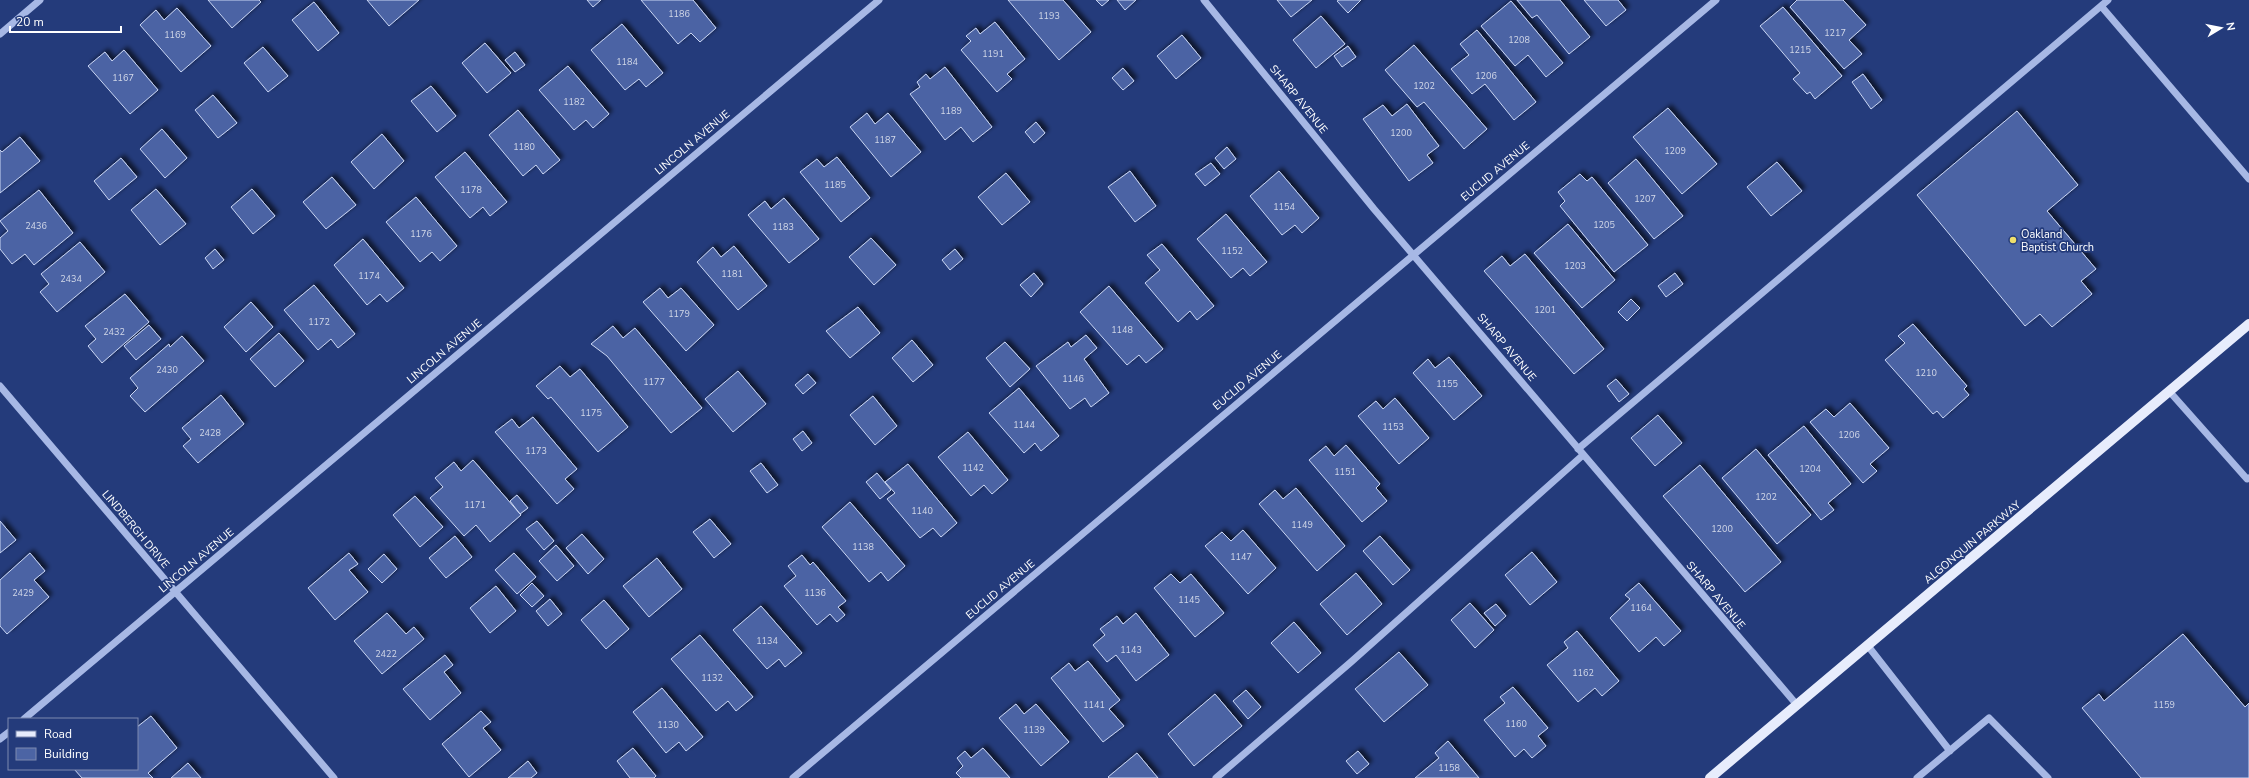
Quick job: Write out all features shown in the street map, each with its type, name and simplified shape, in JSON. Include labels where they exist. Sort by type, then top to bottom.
[{"type":"main road","name":"ALGONQUIN PARKWAY","points":[[1710,778],[2249,324]]},
{"type":"street","points":[[0,34],[40,0]]},
{"type":"street","name":"LINCOLN AVENUE","points":[[25,718],[879,0]]},
{"type":"street","name":"SHARP AVENUE","points":[[1204,0],[1374,209],[1414,254],[1583,455],[1797,705]]},
{"type":"street","name":"EUCLID AVENUE","points":[[793,778],[1716,0]]},
{"type":"street","points":[[1578,449],[2108,0]]},
{"type":"street","points":[[2101,6],[2249,179]]},
{"type":"street","name":"LINDBERGH DRIVE","points":[[0,386],[334,778]]},
{"type":"street","points":[[2169,391],[2247,479],[2249,478]]},
{"type":"street","points":[[1216,778],[1351,662],[1583,455]]},
{"type":"street","points":[[1868,646],[1950,751]]},
{"type":"street","points":[[1917,778],[1989,718],[2048,778]]},
{"type":"street","points":[[0,739],[8,733]]},
{"type":"building","points":[[208,0],[259,0],[261,2],[232,28]]},
{"type":"building","points":[[367,0],[419,0],[389,26]]},
{"type":"building","points":[[587,0],[601,0],[593,7]]},
{"type":"building","points":[[641,0],[693,0],[716,28],[700,42],[691,33],[678,44]]},
{"type":"building","points":[[1008,0],[1063,0],[1091,32],[1059,60]]},
{"type":"building","points":[[1096,0],[1109,0],[1102,6]]},
{"type":"building","points":[[1117,0],[1136,0],[1125,10]]},
{"type":"building","points":[[1277,0],[1312,0],[1291,17]]},
{"type":"building","points":[[1361,0],[1348,13],[1337,1]]},
{"type":"building","points":[[1517,0],[1560,0],[1590,37],[1569,54],[1537,15],[1532,18]]},
{"type":"building","points":[[1584,0],[1618,0],[1626,10],[1606,26]]},
{"type":"building","points":[[1797,0],[1843,0],[1866,25],[1849,40],[1862,54],[1844,69],[1790,7]]},
{"type":"building","points":[[1511,1],[1563,63],[1546,77],[1528,55],[1515,66],[1481,26]]},
{"type":"building","points":[[314,2],[339,33],[318,51],[292,20]]},
{"type":"building","points":[[1783,7],[1842,76],[1815,99],[1810,92],[1807,94],[1793,79],[1800,73],[1760,26]]},
{"type":"building","points":[[177,8],[211,46],[181,72],[140,25],[156,10],[164,20]]},
{"type":"building","points":[[1321,16],[1345,44],[1316,68],[1293,40]]},
{"type":"building","points":[[995,22],[1025,59],[1007,74],[1012,79],[997,92],[961,50],[971,41],[966,36],[976,28],[980,34]]},
{"type":"building","points":[[622,24],[663,73],[646,87],[639,79],[625,90],[591,50]]},
{"type":"building","points":[[1477,30],[1536,102],[1514,120],[1485,84],[1472,94],[1451,69],[1469,55],[1460,44]]},
{"type":"building","points":[[1182,35],[1201,58],[1176,79],[1157,56]]},
{"type":"building","points":[[485,43],[511,73],[487,93],[462,63]]},
{"type":"building","points":[[1414,45],[1487,129],[1464,149],[1424,102],[1417,107],[1385,70]]},
{"type":"building","points":[[1348,46],[1356,57],[1342,67],[1334,56]]},
{"type":"building","points":[[263,47],[288,76],[268,92],[244,63]]},
{"type":"building","points":[[124,50],[158,90],[130,114],[88,66],[105,52],[112,61]]},
{"type":"building","points":[[515,52],[525,65],[515,72],[505,60]]},
{"type":"building","points":[[568,66],[609,114],[593,128],[586,120],[574,130],[539,90]]},
{"type":"building","points":[[945,67],[992,127],[973,142],[961,127],[945,140],[910,94],[920,87],[917,82],[926,74],[930,79]]},
{"type":"building","points":[[1123,68],[1134,81],[1123,90],[1112,78]]},
{"type":"building","points":[[1863,74],[1882,100],[1871,109],[1852,82]]},
{"type":"building","points":[[431,86],[456,116],[437,132],[411,101]]},
{"type":"building","points":[[213,95],[237,123],[218,138],[195,110]]},
{"type":"building","points":[[1407,104],[1439,146],[1427,155],[1433,163],[1409,181],[1363,119],[1383,105],[1392,116]]},
{"type":"building","points":[[1668,108],[1717,164],[1682,194],[1633,137]]},
{"type":"building","points":[[518,110],[560,160],[543,174],[536,165],[523,176],[489,135]]},
{"type":"building","name":"Oakland Baptist Church","points":[[2017,111],[2078,185],[2047,211],[2096,269],[2081,281],[2092,294],[2052,327],[2040,314],[2025,326],[1917,195]]},
{"type":"building","points":[[867,113],[875,124],[888,113],[921,152],[891,177],[850,127]]},
{"type":"building","points":[[1036,122],[1045,133],[1034,143],[1025,132]]},
{"type":"building","points":[[162,129],[187,158],[165,178],[140,149]]},
{"type":"building","points":[[382,134],[404,161],[374,189],[351,162]]},
{"type":"building","points":[[20,137],[40,161],[0,193],[0,150],[2,152]]},
{"type":"building","points":[[1227,147],[1236,159],[1224,169],[1215,158]]},
{"type":"building","points":[[465,152],[507,202],[490,216],[483,207],[470,218],[435,177]]},
{"type":"building","points":[[837,157],[870,198],[841,222],[800,172],[817,159],[824,167]]},
{"type":"building","points":[[121,158],[137,177],[109,200],[94,181]]},
{"type":"building","points":[[1636,159],[1683,216],[1654,239],[1608,183]]},
{"type":"building","points":[[1777,162],[1802,191],[1771,216],[1747,187]]},
{"type":"building","points":[[1211,163],[1220,174],[1205,186],[1195,174]]},
{"type":"building","points":[[1130,171],[1156,206],[1135,222],[1108,187]]},
{"type":"building","points":[[1279,171],[1319,218],[1302,233],[1295,225],[1282,235],[1250,196]]},
{"type":"building","points":[[1006,173],[1030,202],[1002,225],[978,197]]},
{"type":"building","points":[[1580,174],[1587,181],[1592,177],[1648,245],[1614,272],[1560,206],[1565,201],[1558,192]]},
{"type":"building","points":[[332,177],[356,205],[326,229],[303,202]]},
{"type":"building","points":[[156,189],[186,224],[160,245],[131,210]]},
{"type":"building","points":[[252,189],[275,216],[253,234],[231,207]]},
{"type":"building","points":[[39,190],[73,233],[34,265],[25,254],[12,264],[0,249],[0,238],[8,231],[0,221]]},
{"type":"building","points":[[416,197],[457,246],[440,261],[432,252],[420,262],[386,222]]},
{"type":"building","points":[[784,198],[819,239],[789,263],[748,215],[765,201],[771,209]]},
{"type":"building","points":[[1226,214],[1267,262],[1250,276],[1243,268],[1231,278],[1197,239]]},
{"type":"building","points":[[1568,224],[1615,280],[1582,308],[1534,253]]},
{"type":"building","points":[[871,238],[896,265],[874,285],[849,257]]},
{"type":"building","points":[[363,239],[404,288],[387,302],[380,294],[367,305],[334,265]]},
{"type":"building","points":[[80,242],[105,272],[57,312],[40,292],[49,284],[41,274]]},
{"type":"building","points":[[1162,244],[1214,306],[1197,320],[1190,311],[1178,322],[1145,283],[1160,270],[1147,255]]},
{"type":"building","points":[[734,246],[767,286],[738,310],[697,262],[713,247],[721,257]]},
{"type":"building","points":[[215,249],[224,260],[213,269],[205,258]]},
{"type":"building","points":[[955,249],[963,259],[950,270],[942,260]]},
{"type":"building","points":[[1525,254],[1604,349],[1574,374],[1484,271],[1502,256],[1510,266]]},
{"type":"building","points":[[1034,273],[1043,284],[1031,297],[1020,285]]},
{"type":"building","points":[[1675,273],[1683,284],[1666,297],[1658,286]]},
{"type":"building","points":[[314,285],[355,334],[338,348],[331,339],[318,350],[284,310]]},
{"type":"building","points":[[1109,286],[1163,349],[1146,363],[1139,355],[1127,365],[1080,312]]},
{"type":"building","points":[[660,288],[668,298],[681,288],[714,325],[686,351],[643,302]]},
{"type":"building","points":[[125,294],[149,322],[102,363],[88,346],[96,339],[85,326]]},
{"type":"building","points":[[1631,299],[1640,308],[1627,321],[1618,312]]},
{"type":"building","points":[[251,302],[273,327],[246,352],[224,327]]},
{"type":"building","points":[[858,307],[880,333],[850,358],[826,331]]},
{"type":"building","points":[[1913,324],[1967,386],[1964,389],[1969,395],[1943,418],[1937,411],[1933,414],[1885,360],[1905,343],[1898,336]]},
{"type":"building","points":[[149,325],[161,339],[136,360],[124,346]]},
{"type":"building","points":[[613,326],[623,338],[635,328],[702,408],[671,433],[607,356],[591,344]]},
{"type":"building","points":[[279,333],[304,361],[275,387],[250,359]]},
{"type":"building","points":[[1086,335],[1097,348],[1084,359],[1109,393],[1091,407],[1085,398],[1070,409],[1036,366],[1068,342],[1071,347]]},
{"type":"building","points":[[182,336],[204,361],[145,412],[130,396],[138,388],[130,378],[169,344],[170,347]]},
{"type":"building","points":[[912,340],[933,365],[913,382],[892,358]]},
{"type":"building","points":[[1005,342],[1030,369],[1010,387],[986,358]]},
{"type":"building","points":[[1449,357],[1482,396],[1454,420],[1413,373],[1428,359],[1435,368]]},
{"type":"building","points":[[560,366],[570,377],[580,369],[628,427],[598,452],[551,397],[548,399],[536,386]]},
{"type":"building","points":[[738,371],[766,404],[733,432],[705,399]]},
{"type":"building","points":[[808,374],[816,383],[803,394],[795,385]]},
{"type":"building","points":[[1616,379],[1629,394],[1619,402],[1607,386]]},
{"type":"building","points":[[1019,388],[1059,436],[1041,451],[1035,443],[1024,453],[989,413]]},
{"type":"building","points":[[221,395],[244,424],[198,463],[183,446],[191,439],[182,428]]},
{"type":"building","points":[[873,396],[897,426],[875,445],[850,415]]},
{"type":"building","points":[[1395,398],[1429,438],[1399,464],[1358,416],[1376,401],[1383,409]]},
{"type":"building","points":[[1850,403],[1889,448],[1870,464],[1877,471],[1863,483],[1810,422],[1826,409],[1834,417]]},
{"type":"building","points":[[1658,415],[1682,443],[1655,466],[1631,438]]},
{"type":"building","points":[[533,417],[577,469],[565,479],[574,489],[557,504],[495,432],[512,419],[519,428]]},
{"type":"building","points":[[1804,426],[1851,484],[1828,503],[1834,510],[1821,520],[1768,455]]},
{"type":"building","points":[[803,431],[812,443],[802,451],[793,439]]},
{"type":"building","points":[[968,432],[1008,480],[992,494],[984,485],[971,496],[938,457]]},
{"type":"building","points":[[1346,445],[1380,484],[1376,488],[1387,501],[1362,522],[1309,460],[1326,446],[1334,456]]},
{"type":"building","points":[[1756,449],[1811,515],[1777,544],[1722,478]]},
{"type":"building","points":[[473,460],[521,515],[490,542],[476,525],[464,536],[430,498],[443,487],[435,478],[454,462],[461,471]]},
{"type":"building","points":[[761,463],[778,485],[767,493],[750,471]]},
{"type":"building","points":[[908,464],[957,523],[941,537],[933,528],[920,538],[887,499],[895,493],[885,482]]},
{"type":"building","points":[[1700,465],[1781,562],[1745,592],[1663,496]]},
{"type":"building","points":[[877,473],[891,490],[880,499],[866,482]]},
{"type":"building","points":[[1296,488],[1345,546],[1317,571],[1259,504],[1275,490],[1283,499]]},
{"type":"building","points":[[517,495],[528,508],[520,514],[510,501]]},
{"type":"building","points":[[415,496],[443,527],[420,547],[393,515]]},
{"type":"building","points":[[850,502],[905,566],[888,581],[881,572],[869,582],[822,527]]},
{"type":"building","points":[[710,519],[731,544],[714,558],[693,532]]},
{"type":"building","points":[[0,521],[16,540],[0,553]]},
{"type":"building","points":[[537,521],[554,541],[544,550],[526,529]]},
{"type":"building","points":[[1243,530],[1276,568],[1248,594],[1205,546],[1222,532],[1231,541]]},
{"type":"building","points":[[582,534],[604,559],[588,574],[566,548]]},
{"type":"building","points":[[455,536],[472,557],[446,578],[429,558]]},
{"type":"building","points":[[1380,536],[1410,570],[1393,585],[1363,551]]},
{"type":"building","points":[[556,545],[574,566],[557,581],[539,561]]},
{"type":"building","points":[[1532,552],[1557,582],[1530,605],[1505,575]]},
{"type":"building","points":[[30,553],[45,571],[34,580],[49,597],[7,634],[0,626],[0,580]]},
{"type":"building","points":[[349,553],[358,564],[349,570],[368,592],[335,620],[308,588]]},
{"type":"building","points":[[514,553],[536,577],[517,594],[495,570]]},
{"type":"building","points":[[384,554],[397,569],[382,583],[368,569]]},
{"type":"building","points":[[802,555],[810,565],[813,562],[846,601],[838,607],[845,615],[837,622],[830,614],[817,625],[784,586],[796,576],[788,566]]},
{"type":"building","points":[[657,558],[682,589],[649,617],[623,586]]},
{"type":"building","points":[[1356,573],[1382,604],[1347,635],[1320,604]]},
{"type":"building","points":[[1171,574],[1180,583],[1191,574],[1224,613],[1195,637],[1154,588]]},
{"type":"building","points":[[532,583],[544,596],[532,607],[520,595]]},
{"type":"building","points":[[1639,583],[1681,631],[1664,646],[1656,637],[1639,652],[1610,618],[1630,599],[1625,595]]},
{"type":"building","points":[[496,586],[516,611],[490,633],[470,608]]},
{"type":"building","points":[[550,599],[562,614],[548,626],[536,611]]},
{"type":"building","points":[[604,600],[629,629],[606,649],[581,620]]},
{"type":"building","points":[[1470,603],[1494,630],[1475,648],[1451,620]]},
{"type":"building","points":[[1496,604],[1506,616],[1495,626],[1484,613]]},
{"type":"building","points":[[761,606],[802,653],[785,667],[779,659],[767,669],[733,630]]},
{"type":"building","points":[[387,613],[406,634],[414,627],[424,639],[382,674],[354,641]]},
{"type":"building","points":[[1136,613],[1169,655],[1136,681],[1116,655],[1107,662],[1093,645],[1105,635],[1100,629],[1117,616],[1123,624]]},
{"type":"building","points":[[1294,622],[1321,653],[1298,673],[1271,643]]},
{"type":"building","points":[[1577,631],[1619,681],[1602,696],[1595,688],[1578,702],[1547,665],[1568,648],[1564,642]]},
{"type":"building","points":[[2183,634],[2245,707],[2249,703],[2249,778],[2141,778],[2082,708],[2099,694],[2104,701]]},
{"type":"building","points":[[700,635],[753,697],[736,711],[728,701],[716,711],[671,659]]},
{"type":"building","points":[[1399,652],[1428,685],[1384,722],[1355,689]]},
{"type":"building","points":[[445,655],[453,665],[444,672],[461,693],[430,720],[403,689]]},
{"type":"building","points":[[1088,661],[1120,700],[1109,709],[1124,726],[1103,742],[1051,678],[1069,663],[1075,671]]},
{"type":"building","points":[[1513,687],[1548,728],[1538,736],[1546,746],[1532,758],[1524,749],[1515,757],[1484,720],[1505,703],[1500,697]]},
{"type":"building","points":[[662,688],[703,737],[686,751],[679,742],[666,753],[633,712]]},
{"type":"building","points":[[1246,690],[1261,707],[1248,719],[1233,701]]},
{"type":"building","points":[[1215,694],[1242,726],[1194,766],[1168,734]]},
{"type":"building","points":[[1016,704],[1024,714],[1036,704],[1069,742],[1041,766],[999,718]]},
{"type":"building","points":[[481,711],[491,722],[483,728],[501,750],[469,777],[442,744]]},
{"type":"building","points":[[151,716],[177,748],[148,773],[153,778],[82,778],[75,770],[138,770],[138,726]]},
{"type":"building","points":[[1448,741],[1479,778],[1415,778],[1439,758],[1435,753]]},
{"type":"building","points":[[633,748],[656,776],[654,778],[630,778],[617,761]]},
{"type":"building","points":[[983,748],[1010,778],[961,778],[956,773],[963,766],[957,758],[965,751],[971,758]]},
{"type":"building","points":[[1358,751],[1369,764],[1357,774],[1346,761]]},
{"type":"building","points":[[1137,753],[1158,778],[1108,777]]},
{"type":"building","points":[[528,761],[537,773],[531,778],[508,778]]},
{"type":"building","points":[[188,763],[201,778],[171,778]]},
{"type":"place","name":"Oakland Baptist Church","points":[[2013,240]]}]
